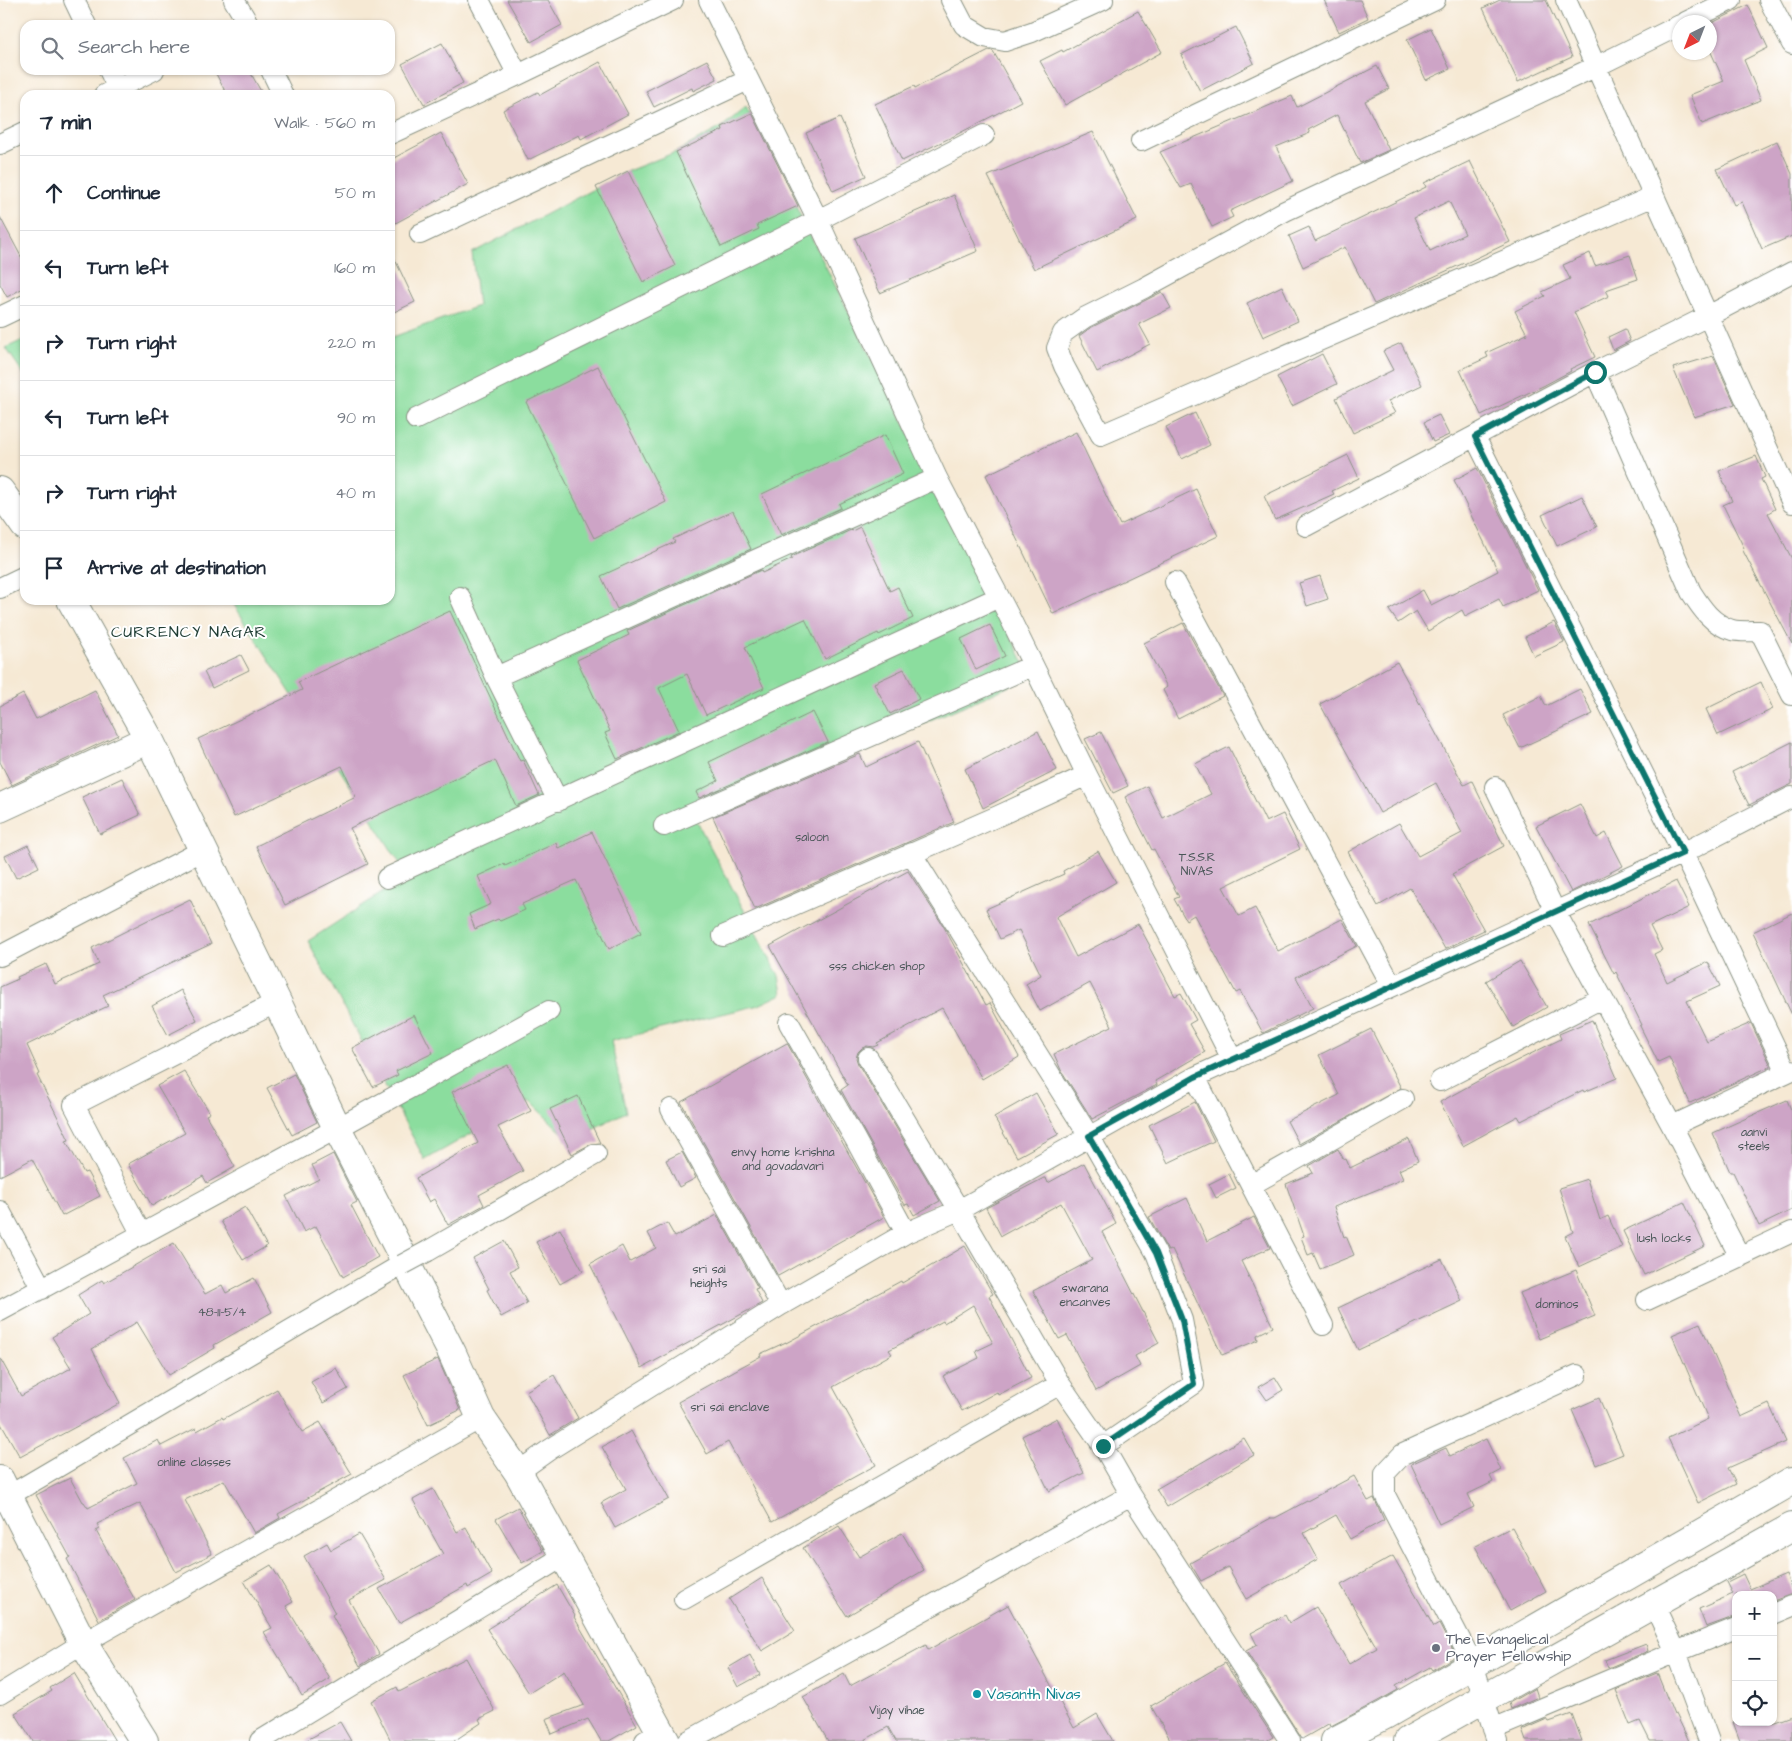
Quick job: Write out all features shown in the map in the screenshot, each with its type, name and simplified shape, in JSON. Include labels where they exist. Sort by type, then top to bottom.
[{"type":"street","points":[[74,0],[84,20]]},
{"type":"street","points":[[234,0],[244,20]]},
{"type":"street","points":[[479,0],[518,75]]},
{"type":"street","points":[[395,132],[518,75],[672,0]]},
{"type":"street","points":[[709,0],[818,220],[937,478],[999,597],[1032,666],[1232,1060]]},
{"type":"street","points":[[950,0],[964,25],[984,37],[1005,40],[1032,32],[1102,0]]},
{"type":"street","points":[[1141,142],[1435,0]]},
{"type":"street","points":[[1566,0],[1792,503]]},
{"type":"street","points":[[1700,15],[1731,0]]},
{"type":"street","points":[[1769,0],[1792,44]]},
{"type":"street","points":[[1654,196],[1101,435],[1064,366],[1057,348],[1063,333],[1084,318],[1144,288],[1285,211],[1672,30]]},
{"type":"street","points":[[109,75],[111,90]]},
{"type":"street","points":[[115,90],[144,75]]},
{"type":"street","points":[[273,75],[281,90]]},
{"type":"street","points":[[420,234],[748,80]]},
{"type":"street","points":[[0,144],[20,134]]},
{"type":"street","points":[[416,419],[818,220],[984,135]]},
{"type":"street","points":[[1306,526],[1595,372],[1792,272]]},
{"type":"street","points":[[0,317],[20,307]]},
{"type":"street","points":[[1595,372],[1691,592],[1703,611],[1715,622],[1733,630],[1760,631],[1792,695]]},
{"type":"street","points":[[1475,437],[1790,1071],[1672,1126]]},
{"type":"street","points":[[496,677],[937,478]]},
{"type":"street","points":[[0,491],[20,519]]},
{"type":"street","points":[[0,588],[20,578]]},
{"type":"street","points":[[1175,582],[1392,986]]},
{"type":"street","points":[[460,597],[496,677],[558,800]]},
{"type":"street","points":[[387,878],[999,597]]},
{"type":"street","points":[[74,605],[148,739],[278,1002],[412,1259],[481,1418],[524,1468],[564,1556],[657,1738]]},
{"type":"street","points":[[664,826],[1032,666]]},
{"type":"street","points":[[0,808],[148,739]]},
{"type":"street","points":[[723,936],[1087,775]]},
{"type":"street","points":[[1495,788],[1555,911],[1672,1126],[1740,1257]]},
{"type":"street","points":[[524,1468],[549,1450],[781,1305],[906,1233],[959,1210],[1195,1077],[1683,853],[1792,797]]},
{"type":"street","points":[[0,956],[203,850]]},
{"type":"street","points":[[911,853],[1089,1136],[1156,1253],[1182,1320],[1194,1384],[1103,1446]]},
{"type":"street","points":[[1440,1081],[1602,998]]},
{"type":"street","points":[[142,1235],[74,1105],[278,1002]]},
{"type":"street","points":[[0,1312],[368,1112],[549,1011]]},
{"type":"street","points":[[789,1023],[906,1233]]},
{"type":"street","points":[[868,1058],[1060,1384],[1103,1446],[1131,1495],[1290,1741]]},
{"type":"street","points":[[1195,1077],[1323,1325]]},
{"type":"street","points":[[1251,1185],[1403,1099]]},
{"type":"street","points":[[671,1109],[781,1305]]},
{"type":"street","points":[[144,1741],[83,1643],[3,1492],[596,1154]]},
{"type":"street","points":[[0,1211],[42,1289]]},
{"type":"street","points":[[1647,1300],[1792,1232]]},
{"type":"street","points":[[1577,1374],[1402,1454],[1384,1473],[1385,1496],[1473,1664],[1495,1735],[1676,1652],[1732,1630]]},
{"type":"street","points":[[684,1599],[1060,1384]]},
{"type":"street","points":[[0,1694],[83,1643],[481,1418]]},
{"type":"street","points":[[1335,1741],[1378,1719],[1792,1481]]},
{"type":"street","points":[[688,1741],[1131,1495]]},
{"type":"street","points":[[1408,1741],[1792,1527]]},
{"type":"street","points":[[260,1741],[564,1556]]},
{"type":"street","points":[[1654,1605],[1676,1652],[1709,1741]]},
{"type":"street","points":[[1777,1612],[1792,1606]]},
{"type":"green space","points":[[746,107],[1031,677],[696,820],[779,976],[782,994],[759,1005],[611,1041],[626,1112],[570,1140],[529,1101],[425,1160],[308,941],[408,876],[234,605],[395,605],[395,336],[478,306],[472,253],[628,171],[676,152],[722,127]]},
{"type":"green space","points":[[20,341],[20,369],[6,348]]},
{"type":"building","points":[[507,0],[548,0],[562,25],[531,42]]},
{"type":"building","points":[[1324,0],[1360,0],[1368,18],[1339,32]]},
{"type":"building","points":[[1500,0],[1546,0],[1572,57],[1518,82],[1483,8]]},
{"type":"building","points":[[1748,5],[1768,48],[1744,60],[1761,100],[1702,124],[1690,95],[1724,81],[1715,60],[1717,60],[1717,20]]},
{"type":"building","points":[[1138,11],[1162,52],[1065,105],[1040,61],[1062,50],[1063,52]]},
{"type":"building","points":[[1236,27],[1254,63],[1200,91],[1181,55]]},
{"type":"building","points":[[1431,28],[1450,69],[1426,80],[1407,40]]},
{"type":"building","points":[[442,43],[463,83],[424,104],[402,64]]},
{"type":"building","points":[[989,50],[993,51],[1021,101],[902,161],[875,104],[914,86],[915,88]]},
{"type":"building","points":[[707,60],[717,79],[693,91],[692,88],[654,107],[646,91]]},
{"type":"building","points":[[600,62],[628,114],[581,139],[579,135],[528,160],[503,110],[538,92],[540,95]]},
{"type":"building","points":[[1377,66],[1389,89],[1365,101],[1389,150],[1360,163],[1337,115],[1308,130],[1310,133],[1276,147],[1293,181],[1230,211],[1233,217],[1212,227],[1191,184],[1181,188],[1160,152],[1292,96],[1297,107]]},
{"type":"building","points":[[217,75],[252,75],[260,90],[224,90]]},
{"type":"building","points":[[752,113],[798,206],[757,225],[759,229],[721,247],[676,152],[723,130],[722,127]]},
{"type":"building","points":[[840,118],[866,176],[833,191],[806,133]]},
{"type":"building","points":[[1093,132],[1137,220],[1034,269],[988,176]]},
{"type":"building","points":[[441,133],[468,184],[395,223],[395,157]]},
{"type":"building","points":[[1777,141],[1792,174],[1792,236],[1762,249],[1742,202],[1734,205],[1717,169]]},
{"type":"building","points":[[1470,161],[1510,242],[1374,304],[1345,247],[1303,267],[1289,236],[1309,227],[1315,241],[1426,187],[1424,183]],"holes":[[[1449,201],[1465,234],[1430,251],[1414,218]]]},
{"type":"building","points":[[628,171],[675,266],[643,282],[596,187]]},
{"type":"building","points":[[954,195],[978,251],[880,293],[855,238]]},
{"type":"building","points":[[0,217],[20,255],[20,290],[7,297],[0,284]]},
{"type":"building","points":[[1590,253],[1595,266],[1630,255],[1638,279],[1606,290],[1609,296],[1574,312],[1595,357],[1570,369],[1571,371],[1543,386],[1481,415],[1460,370],[1488,357],[1486,353],[1527,334],[1515,311],[1545,296],[1542,292],[1570,279],[1563,265]]},
{"type":"building","points":[[395,260],[415,302],[395,312]]},
{"type":"building","points":[[1282,286],[1298,321],[1263,337],[1247,303]]},
{"type":"building","points":[[1162,292],[1171,308],[1139,324],[1150,344],[1097,372],[1079,336],[1090,328]]},
{"type":"building","points":[[1625,329],[1630,341],[1613,350],[1608,337]]},
{"type":"building","points":[[1401,343],[1422,385],[1388,401],[1395,413],[1353,433],[1336,398],[1393,370],[1383,351]]},
{"type":"building","points":[[1322,354],[1337,384],[1292,406],[1277,377]]},
{"type":"building","points":[[1713,356],[1735,404],[1694,417],[1673,368]]},
{"type":"building","points":[[598,366],[666,502],[594,538],[526,402]]},
{"type":"building","points":[[1195,413],[1210,445],[1182,459],[1166,427]]},
{"type":"building","points":[[1439,415],[1449,435],[1433,442],[1424,422]]},
{"type":"building","points":[[1076,432],[1120,525],[1196,489],[1218,536],[1053,614],[986,475]]},
{"type":"building","points":[[885,435],[903,474],[839,504],[841,508],[781,535],[762,494]]},
{"type":"building","points":[[1348,455],[1359,478],[1332,491],[1334,494],[1275,520],[1264,496]]},
{"type":"building","points":[[1756,456],[1765,477],[1761,479],[1775,509],[1768,513],[1792,559],[1792,644],[1742,549],[1744,548],[1723,505],[1732,501],[1719,471]]},
{"type":"building","points":[[1477,468],[1538,590],[1503,607],[1499,599],[1465,616],[1462,610],[1428,631],[1416,611],[1398,623],[1389,610],[1423,590],[1431,605],[1498,571],[1454,480]]},
{"type":"building","points":[[1582,496],[1597,527],[1557,546],[1542,515]]},
{"type":"building","points":[[733,511],[751,549],[617,609],[601,576],[675,542],[673,539]]},
{"type":"building","points":[[860,527],[890,591],[898,587],[913,618],[825,659],[805,619],[745,647],[764,688],[706,715],[687,674],[659,688],[679,731],[617,759],[605,733],[610,731],[577,660],[629,635],[627,631],[761,570],[762,573],[792,559],[791,557]]},
{"type":"building","points":[[1320,576],[1328,599],[1307,606],[1299,583]]},
{"type":"building","points":[[450,611],[520,761],[523,760],[539,795],[516,806],[495,760],[350,828],[368,864],[285,905],[256,846],[356,797],[342,766],[234,817],[198,739],[302,690],[298,682]]},
{"type":"building","points":[[1554,622],[1564,642],[1534,656],[1525,637]]},
{"type":"building","points":[[1183,623],[1223,696],[1178,719],[1163,690],[1167,687],[1144,643]]},
{"type":"building","points":[[990,625],[1005,656],[976,670],[961,639]]},
{"type":"building","points":[[241,655],[249,670],[212,688],[204,672]]},
{"type":"building","points":[[1397,662],[1464,785],[1472,781],[1504,846],[1452,874],[1484,930],[1445,949],[1410,888],[1378,906],[1348,852],[1399,823],[1418,856],[1462,833],[1436,783],[1380,813],[1320,704]]},
{"type":"building","points":[[904,669],[919,699],[890,714],[874,683]]},
{"type":"building","points":[[1761,682],[1773,709],[1718,735],[1706,709]]},
{"type":"building","points":[[1580,689],[1593,714],[1520,748],[1503,715],[1541,696],[1546,706]]},
{"type":"building","points":[[95,690],[118,735],[12,785],[0,762],[0,706],[23,694],[36,719]]},
{"type":"building","points":[[813,712],[828,742],[699,798],[696,792],[718,781],[709,762]]},
{"type":"building","points":[[1038,731],[1057,770],[983,808],[965,769]]},
{"type":"building","points":[[1101,732],[1128,786],[1113,793],[1085,739]]},
{"type":"building","points":[[918,742],[954,822],[755,909],[713,817],[860,754],[866,767]]},
{"type":"building","points":[[1792,742],[1792,784],[1749,805],[1732,772]]},
{"type":"building","points":[[1229,747],[1266,822],[1283,814],[1300,849],[1223,887],[1239,916],[1255,908],[1278,951],[1342,919],[1357,946],[1296,977],[1313,1008],[1263,1033],[1240,991],[1236,993],[1194,915],[1186,920],[1174,899],[1179,897],[1125,797],[1147,786],[1163,818],[1211,794],[1195,764]]},
{"type":"building","points":[[122,778],[140,815],[100,834],[82,797]]},
{"type":"building","points":[[1580,804],[1597,838],[1606,833],[1623,866],[1571,892],[1536,826]]},
{"type":"building","points":[[592,832],[641,933],[609,949],[576,880],[522,904],[525,910],[475,929],[469,914],[491,904],[478,876],[556,843],[558,848]]},
{"type":"building","points":[[28,845],[39,867],[16,878],[5,856]]},
{"type":"building","points":[[1098,851],[1116,882],[1056,917],[1076,957],[1138,924],[1175,996],[1181,993],[1196,1020],[1189,1024],[1205,1052],[1155,1081],[1157,1085],[1092,1119],[1061,1070],[1054,1054],[1112,1026],[1090,983],[1040,1011],[1026,984],[1041,975],[1019,930],[1000,939],[986,909],[1064,874],[1063,871]]},
{"type":"building","points":[[908,871],[944,927],[986,1005],[990,1003],[1019,1057],[982,1079],[942,1008],[877,1043],[878,1045],[873,1047],[867,1046],[858,1052],[856,1058],[858,1064],[940,1201],[914,1215],[908,1204],[905,1205],[841,1090],[848,1085],[770,946]]},
{"type":"building","points":[[1676,881],[1689,907],[1650,926],[1662,950],[1654,954],[1667,982],[1708,962],[1720,986],[1687,1001],[1707,1042],[1751,1023],[1771,1066],[1690,1103],[1669,1057],[1658,1062],[1616,972],[1614,974],[1589,925]]},
{"type":"building","points":[[190,899],[211,944],[103,995],[108,1006],[27,1045],[40,1074],[37,1075],[69,1140],[66,1141],[84,1173],[87,1172],[100,1196],[62,1216],[32,1159],[0,1176],[0,987],[46,964],[55,984],[99,964],[92,948]]},
{"type":"building","points":[[1792,913],[1792,1015],[1753,932]]},
{"type":"building","points":[[1520,961],[1547,1007],[1513,1027],[1486,981]]},
{"type":"building","points":[[181,990],[197,1020],[168,1035],[152,1006]]},
{"type":"building","points":[[414,1015],[433,1053],[396,1071],[398,1075],[373,1087],[352,1048]]},
{"type":"building","points":[[1592,1020],[1617,1078],[1584,1092],[1583,1090],[1521,1121],[1518,1116],[1463,1146],[1440,1102],[1496,1071],[1561,1039],[1559,1034]]},
{"type":"building","points":[[1371,1029],[1401,1088],[1299,1144],[1287,1121],[1339,1095],[1319,1055]]},
{"type":"building","points":[[787,1043],[884,1217],[778,1276],[681,1102]]},
{"type":"building","points":[[508,1065],[531,1111],[498,1127],[523,1171],[479,1195],[484,1205],[448,1225],[434,1199],[429,1202],[416,1178],[478,1143],[452,1092]]},
{"type":"building","points":[[184,1071],[210,1113],[206,1115],[235,1167],[207,1183],[203,1176],[152,1206],[128,1164],[185,1133],[157,1086]]},
{"type":"building","points":[[294,1074],[317,1122],[292,1135],[267,1088]]},
{"type":"building","points":[[1036,1093],[1059,1134],[1017,1157],[994,1117]]},
{"type":"building","points":[[578,1096],[600,1143],[591,1144],[572,1154],[550,1109]]},
{"type":"building","points":[[1787,1100],[1792,1112],[1792,1210],[1759,1226],[1733,1172],[1730,1172],[1713,1133]]},
{"type":"building","points":[[1195,1102],[1214,1141],[1168,1163],[1149,1125]]},
{"type":"building","points":[[1409,1139],[1418,1161],[1399,1170],[1403,1179],[1334,1207],[1344,1237],[1346,1236],[1354,1255],[1320,1269],[1313,1253],[1308,1255],[1301,1237],[1304,1236],[1286,1184],[1313,1173],[1309,1166],[1338,1149],[1350,1168]]},
{"type":"building","points":[[682,1152],[696,1178],[679,1187],[666,1160]]},
{"type":"building","points":[[333,1154],[357,1202],[351,1205],[378,1257],[343,1277],[316,1226],[304,1232],[286,1196],[319,1179],[312,1165]]},
{"type":"building","points":[[1084,1163],[1116,1224],[1102,1232],[1159,1343],[1135,1356],[1140,1366],[1096,1391],[1067,1335],[1059,1339],[1033,1291],[1092,1260],[1061,1203],[1001,1236],[986,1208],[1044,1178],[1046,1178],[1048,1183]]},
{"type":"building","points":[[1229,1174],[1236,1188],[1216,1198],[1209,1184]]},
{"type":"building","points":[[1587,1179],[1600,1220],[1608,1216],[1622,1247],[1579,1267],[1565,1236],[1573,1232],[1559,1188]]},
{"type":"building","points":[[1187,1198],[1207,1241],[1254,1217],[1270,1248],[1241,1261],[1273,1327],[1257,1335],[1258,1340],[1222,1355],[1172,1249],[1168,1251],[1149,1217]]},
{"type":"building","points":[[1684,1202],[1705,1246],[1644,1275],[1623,1231]]},
{"type":"building","points":[[245,1207],[267,1246],[243,1260],[221,1221]]},
{"type":"building","points":[[717,1215],[758,1288],[755,1289],[762,1303],[642,1368],[590,1264],[622,1246],[630,1262],[656,1248],[648,1233],[667,1223],[675,1237]]},
{"type":"building","points":[[560,1229],[583,1271],[560,1284],[536,1242]]},
{"type":"building","points":[[504,1241],[518,1267],[510,1271],[527,1303],[501,1317],[473,1258]]},
{"type":"building","points":[[174,1243],[205,1294],[222,1285],[226,1293],[254,1278],[272,1312],[214,1345],[215,1348],[169,1375],[137,1322],[92,1349],[120,1403],[20,1457],[0,1422],[0,1358],[21,1396],[71,1368],[52,1337],[89,1314],[78,1295],[102,1280],[104,1283]]},
{"type":"building","points":[[965,1246],[993,1294],[989,1296],[1031,1378],[998,1395],[997,1392],[962,1411],[943,1376],[979,1358],[976,1351],[993,1343],[973,1305],[944,1323],[943,1321],[889,1350],[892,1354],[833,1387],[876,1465],[772,1522],[728,1442],[707,1454],[678,1402],[761,1356],[760,1354],[786,1343],[901,1281],[902,1283]]},
{"type":"building","points":[[1442,1259],[1462,1301],[1358,1350],[1338,1308]]},
{"type":"building","points":[[1576,1270],[1595,1316],[1539,1339],[1520,1293]]},
{"type":"building","points":[[1700,1323],[1741,1417],[1769,1404],[1786,1442],[1728,1468],[1736,1484],[1698,1503],[1668,1438],[1708,1419],[1672,1335]]},
{"type":"building","points":[[438,1359],[460,1410],[428,1425],[404,1375]]},
{"type":"building","points":[[336,1368],[348,1389],[323,1403],[311,1382]]},
{"type":"building","points":[[554,1375],[578,1418],[550,1435],[526,1391]]},
{"type":"building","points":[[1275,1377],[1283,1390],[1267,1400],[1258,1387]]},
{"type":"building","points":[[277,1389],[302,1432],[320,1422],[352,1474],[278,1514],[280,1518],[254,1533],[224,1480],[185,1500],[212,1554],[176,1572],[140,1503],[97,1524],[100,1529],[96,1531],[135,1600],[99,1620],[67,1559],[70,1557],[36,1495],[70,1478],[88,1508],[137,1483],[124,1458],[158,1440],[161,1446],[196,1428],[197,1431]]},
{"type":"building","points":[[1599,1398],[1623,1454],[1596,1465],[1572,1410]]},
{"type":"building","points":[[1057,1418],[1084,1473],[1049,1491],[1022,1436]]},
{"type":"building","points":[[631,1431],[669,1499],[615,1528],[601,1503],[626,1489],[602,1447]]},
{"type":"building","points":[[1244,1438],[1254,1455],[1167,1507],[1156,1489]]},
{"type":"building","points":[[1486,1439],[1501,1470],[1490,1476],[1493,1482],[1468,1494],[1474,1507],[1439,1524],[1411,1464],[1446,1448],[1450,1456]]},
{"type":"building","points":[[1354,1476],[1368,1501],[1374,1498],[1384,1520],[1350,1539],[1336,1515],[1304,1533],[1318,1559],[1246,1599],[1228,1567],[1201,1581],[1190,1563],[1271,1518],[1275,1518]]},
{"type":"building","points":[[433,1489],[457,1532],[466,1527],[492,1574],[468,1588],[467,1585],[399,1623],[379,1589],[443,1554],[413,1500]]},
{"type":"building","points":[[518,1507],[543,1551],[522,1563],[496,1519]]},
{"type":"building","points":[[839,1526],[859,1557],[902,1533],[924,1570],[847,1616],[803,1548]]},
{"type":"building","points":[[1512,1527],[1546,1591],[1510,1611],[1475,1546]]},
{"type":"building","points":[[359,1534],[386,1580],[349,1600],[379,1654],[360,1666],[332,1615],[335,1613],[304,1556],[327,1543],[331,1550]]},
{"type":"building","points":[[1393,1556],[1434,1627],[1439,1624],[1456,1656],[1432,1670],[1430,1667],[1396,1686],[1398,1690],[1331,1726],[1330,1723],[1302,1739],[1246,1651],[1257,1645],[1251,1633],[1285,1615],[1289,1623],[1316,1607],[1349,1664],[1377,1648],[1341,1585]]},
{"type":"building","points":[[271,1565],[293,1602],[286,1606],[330,1679],[302,1696],[264,1632],[272,1628],[244,1581]]},
{"type":"building","points":[[1743,1574],[1750,1589],[1786,1574],[1792,1594],[1777,1600],[1777,1591],[1732,1592],[1727,1582]]},
{"type":"building","points":[[762,1578],[795,1631],[762,1651],[729,1599]]},
{"type":"building","points":[[557,1585],[637,1725],[609,1741],[601,1741],[588,1719],[552,1734],[546,1719],[584,1705],[564,1671],[529,1693],[487,1629]]},
{"type":"building","points":[[1732,1594],[1732,1617],[1706,1627],[1699,1609]]},
{"type":"building","points":[[1008,1605],[1074,1728],[1097,1714],[1113,1741],[896,1741],[888,1727],[863,1741],[828,1741],[803,1697],[844,1674],[850,1686],[926,1645],[928,1650]]},
{"type":"building","points":[[1646,1644],[1648,1651],[1608,1668],[1605,1660]]},
{"type":"building","points":[[750,1655],[760,1675],[738,1687],[728,1668]]},
{"type":"building","points":[[466,1658],[495,1711],[479,1719],[481,1723],[454,1741],[391,1741],[371,1701],[397,1687],[399,1692]]},
{"type":"building","points":[[1225,1663],[1273,1737],[1266,1741],[1171,1741],[1151,1706]]},
{"type":"building","points":[[74,1673],[115,1741],[33,1741],[15,1713],[52,1691],[50,1688]]},
{"type":"building","points":[[1657,1673],[1674,1715],[1676,1714],[1689,1741],[1650,1741],[1640,1721],[1630,1725],[1616,1690]]},
{"type":"building","points":[[1535,1688],[1538,1697],[1511,1709],[1509,1703]]},
{"type":"building","points":[[1572,1714],[1582,1741],[1526,1741],[1522,1730],[1547,1719],[1549,1722]]},
{"type":"building","points":[[1792,1716],[1792,1741],[1740,1741],[1734,1726],[1777,1726],[1777,1721]]},
{"type":"building","points":[[340,1722],[351,1741],[305,1741]]},
{"type":"place","name":"The Evangelical Prayer Fellowship","points":[[1436,1648]]},
{"type":"place","name":"Vasanth Nivas","points":[[977,1694]]},
{"type":"district","name":"CURRENCY NAGAR","points":[[189,632]]},
{"type":"route","points":[[1103,1446],[1194,1384],[1182,1320],[1156,1253],[1089,1136],[1195,1077],[1683,853],[1475,437],[1595,372]]}]
